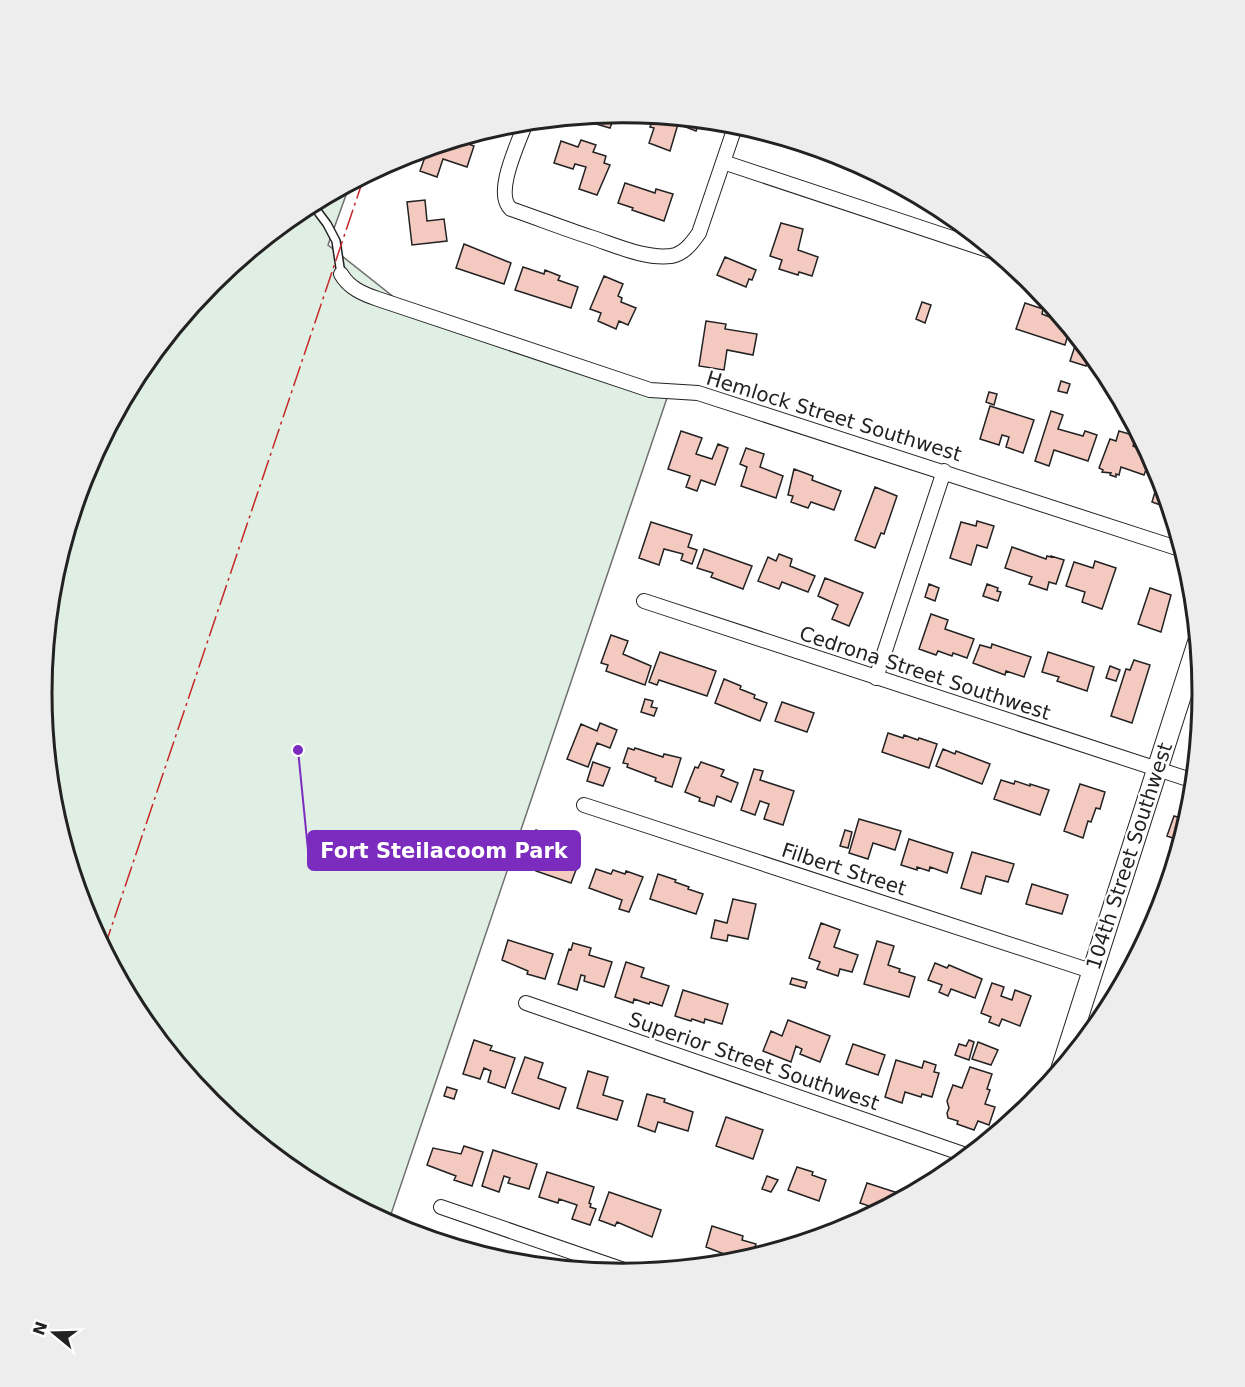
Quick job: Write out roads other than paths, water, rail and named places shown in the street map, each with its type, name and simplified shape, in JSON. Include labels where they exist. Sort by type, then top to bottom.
[{"type":"street","points":[[523,132],[503,194],[507,206],[642,253],[671,256],[682,252],[699,233],[733,134]]},
{"type":"street","points":[[723,162],[976,247]]},
{"type":"street","name":"Hemlock Street Southwest","points":[[341,274],[345,281],[354,288],[378,299],[650,390],[698,393],[1173,547]]},
{"type":"street","points":[[876,678],[944,471]]},
{"type":"street","name":"Cedrona Street Southwest","points":[[644,601],[1186,778]]},
{"type":"street","name":"104th Street Southwest","points":[[1067,1049],[1191,663]]},
{"type":"street","name":"Filbert Street","points":[[584,805],[1091,971]]},
{"type":"street","name":"Superior Street Southwest","points":[[526,1003],[959,1153]]},
{"type":"street","points":[[441,1207],[604,1263]]},
{"type":"lane","points":[[318,212],[336,241],[341,274]]},
{"type":"place","name":"Fort Steilacoom Park","points":[[298,750]]}]
